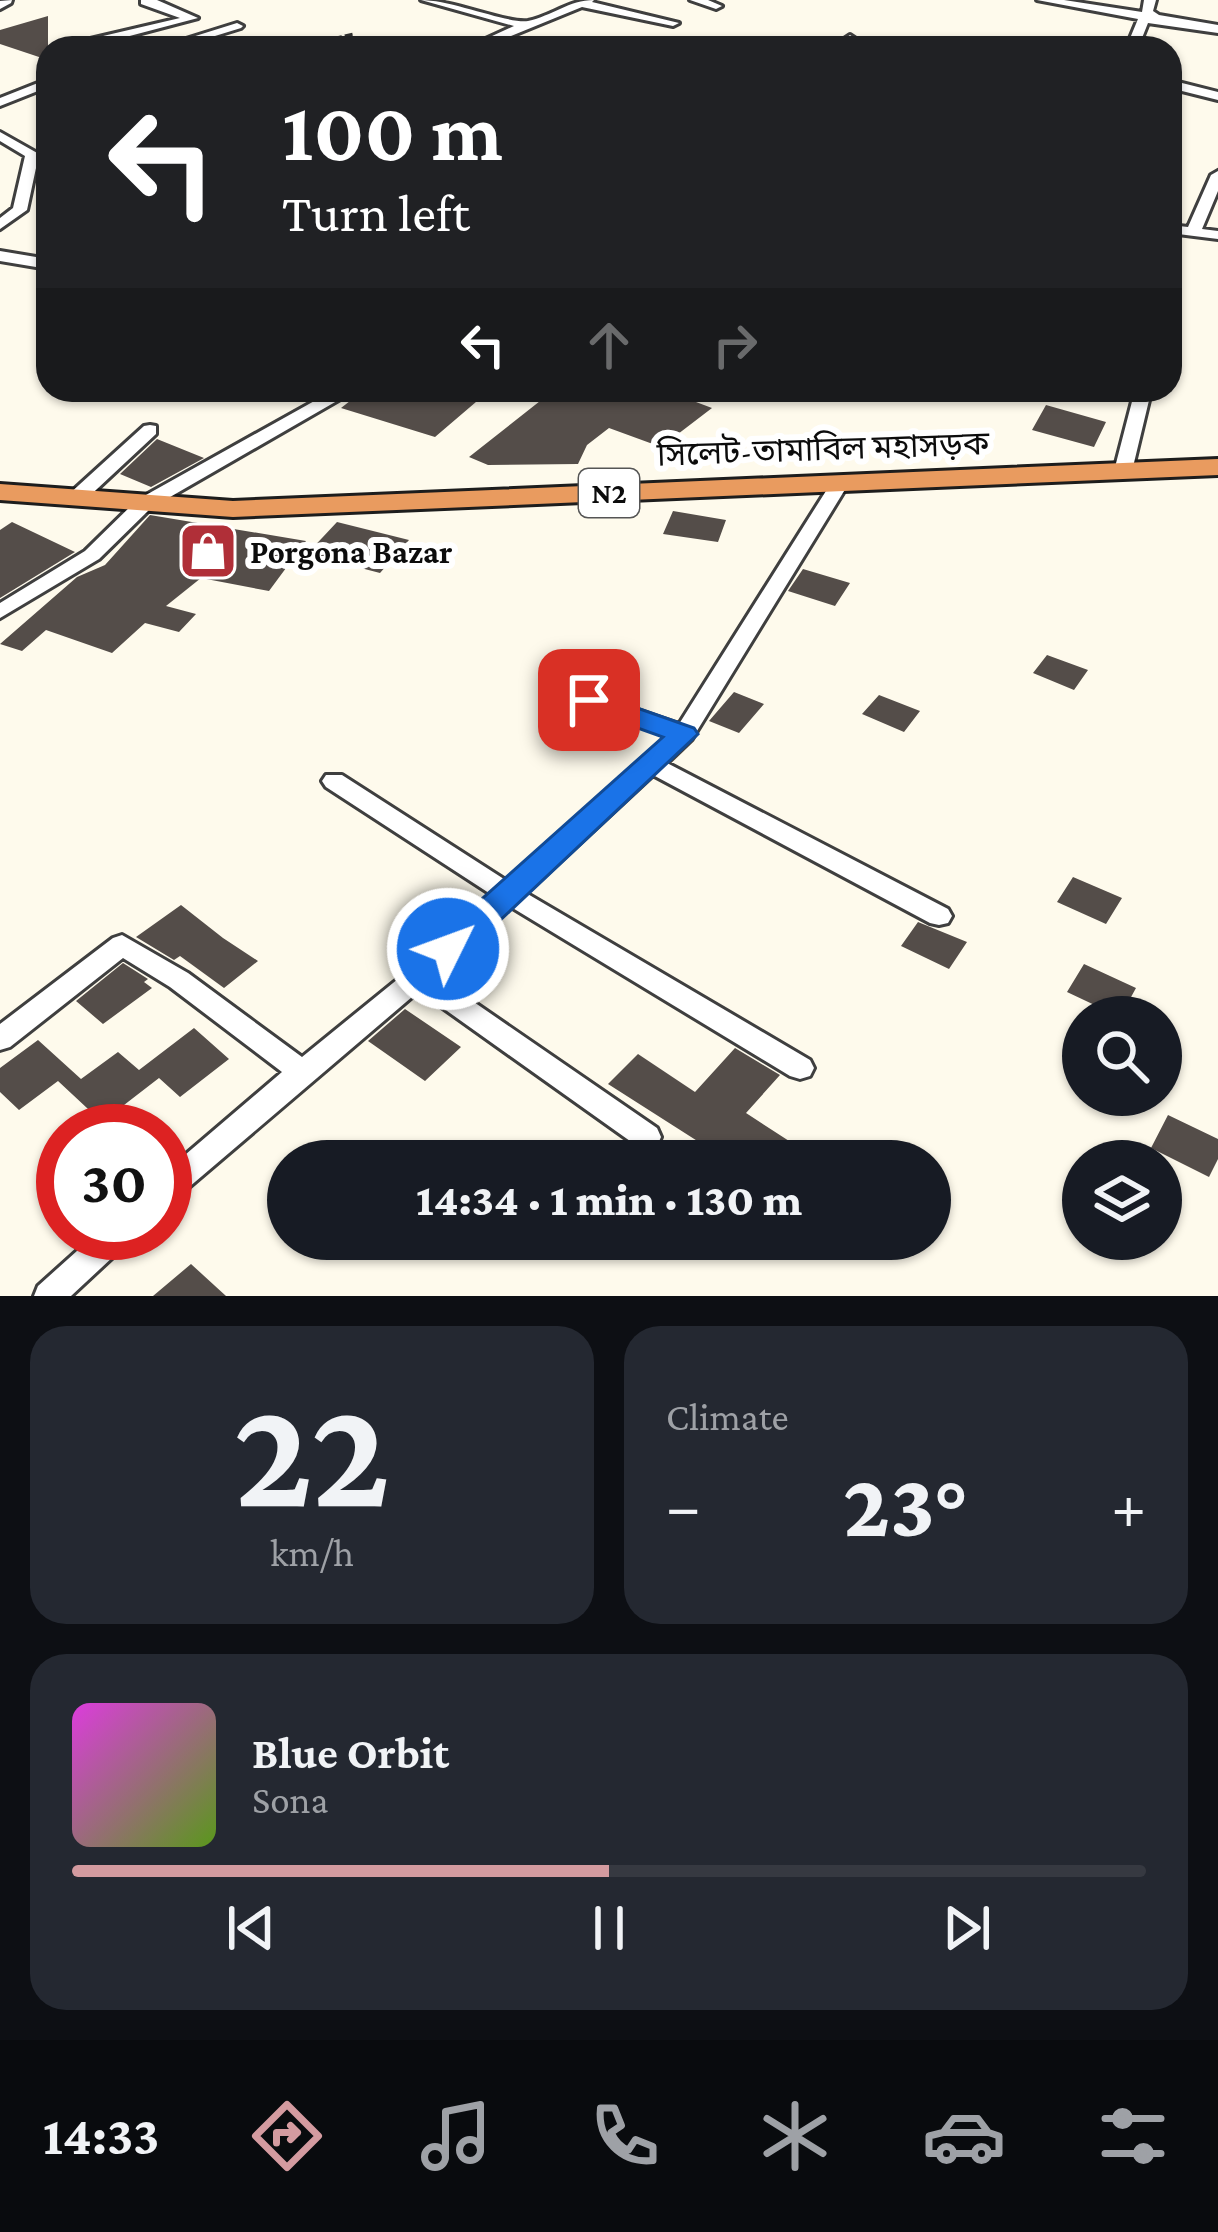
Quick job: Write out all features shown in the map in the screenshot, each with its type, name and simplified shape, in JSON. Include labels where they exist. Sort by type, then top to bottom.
[{"type":"highway","name":"সিলেট-তামাবিল মহাসড়ক","points":[[0,492],[233,509],[1218,466]]},
{"type":"street","points":[[128,36],[192,18],[145,2],[151,0]]},
{"type":"street","points":[[427,0],[527,26]]},
{"type":"street","points":[[696,0],[716,6]]},
{"type":"street","points":[[1043,0],[1218,29]]},
{"type":"street","points":[[1150,0],[1147,12],[1161,20]]},
{"type":"street","points":[[502,36],[584,2],[673,23]]},
{"type":"street","points":[[1137,36],[1143,20],[1161,20]]},
{"type":"street","points":[[203,36],[237,26]]},
{"type":"street","points":[[1182,87],[1218,96]]},
{"type":"street","points":[[0,102],[36,88]]},
{"type":"street","points":[[0,136],[32,154],[20,210],[0,225]]},
{"type":"street","points":[[1193,232],[1218,175]]},
{"type":"street","points":[[1182,231],[1218,235]]},
{"type":"street","points":[[0,256],[36,262]]},
{"type":"street","points":[[0,612],[92,555],[144,504],[326,402]]},
{"type":"street","points":[[1123,471],[1140,402]]},
{"type":"street","points":[[75,499],[150,430]]},
{"type":"street","points":[[192,1167],[418,977],[684,734],[840,483]]},
{"type":"street","points":[[589,700],[684,734]]},
{"type":"street","points":[[651,764],[940,916]]},
{"type":"street","points":[[334,781],[800,1068]]},
{"type":"street","points":[[0,1040],[122,944],[179,980],[302,1072]]},
{"type":"street","points":[[418,977],[647,1137]]},
{"type":"street","points":[[49,1296],[88,1260]]},
{"type":"path","points":[[345,36],[354,34]]},
{"type":"building","points":[[48,16],[48,36],[36,36],[36,56],[0,44],[0,30]]},
{"type":"building","points":[[349,402],[476,402],[435,437],[341,408]]},
{"type":"building","points":[[539,402],[696,402],[712,408],[661,447],[609,428],[587,445],[578,464],[488,465],[469,457]]},
{"type":"building","points":[[1046,405],[1106,422],[1094,447],[1032,430]]},
{"type":"building","points":[[157,439],[204,458],[151,487],[120,474]]},
{"type":"building","points":[[673,511],[726,520],[718,542],[663,534]]},
{"type":"building","points":[[150,515],[306,541],[269,591],[201,578],[166,606],[196,614],[179,632],[145,623],[112,653],[46,630],[22,651],[0,644],[77,577],[105,565]]},
{"type":"building","points":[[12,522],[75,552],[0,598],[0,530]]},
{"type":"building","points":[[337,522],[409,540],[380,573],[307,554]]},
{"type":"building","points":[[803,569],[850,583],[835,606],[788,591]]},
{"type":"building","points":[[1047,655],[1088,670],[1074,690],[1033,673]]},
{"type":"building","points":[[734,692],[764,704],[739,733],[709,721]]},
{"type":"building","points":[[879,695],[920,711],[904,732],[862,714]]},
{"type":"building","points":[[1073,877],[1122,898],[1106,924],[1057,902]]},
{"type":"building","points":[[181,905],[258,961],[224,988],[180,956],[174,960],[136,937]]},
{"type":"building","points":[[918,922],[967,942],[949,969],[901,946]]},
{"type":"building","points":[[123,963],[148,979],[144,982],[152,988],[103,1024],[76,1001]]},
{"type":"building","points":[[1084,964],[1136,988],[1132,996],[1067,992]]},
{"type":"building","points":[[405,1009],[461,1047],[425,1081],[368,1041]]},
{"type":"building","points":[[194,1028],[229,1059],[180,1097],[159,1078],[125,1104],[83,1104],[58,1081],[19,1110],[0,1092],[0,1068],[38,1040],[81,1079],[118,1052],[139,1070]]},
{"type":"building","points":[[735,1048],[780,1075],[746,1113],[788,1140],[696,1140],[608,1084],[638,1054],[695,1092]]},
{"type":"building","points":[[1170,1116],[1218,1139],[1218,1159],[1209,1177],[1182,1164],[1182,1140],[1155,1140]]},
{"type":"building","points":[[191,1264],[226,1296],[153,1296]]},
{"type":"place","name":"Porgona Bazar","points":[[208,551]]},
{"type":"route","points":[[448,949],[684,734],[589,700]]}]
